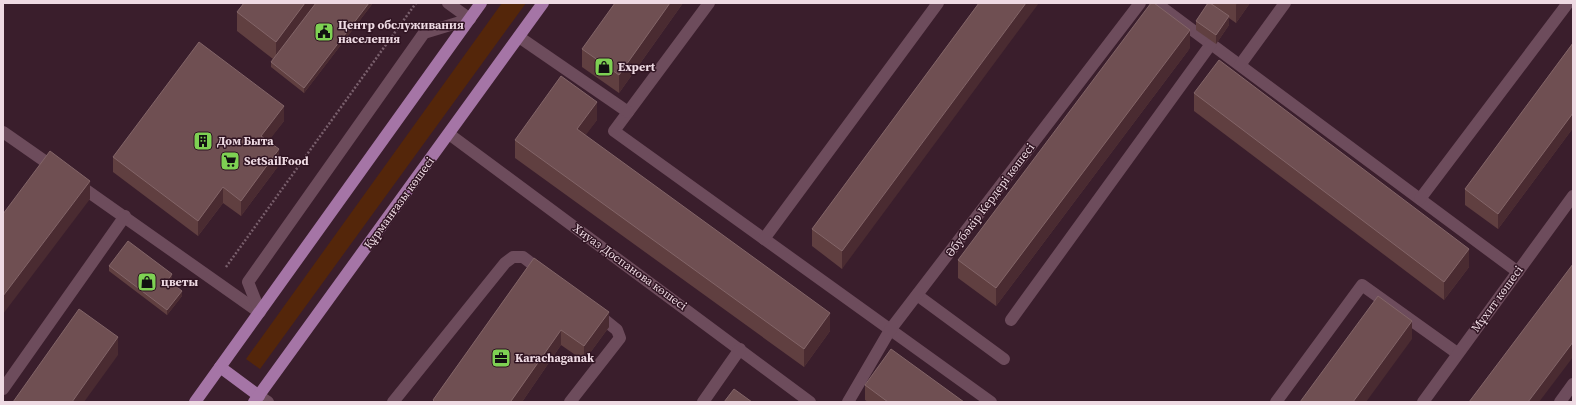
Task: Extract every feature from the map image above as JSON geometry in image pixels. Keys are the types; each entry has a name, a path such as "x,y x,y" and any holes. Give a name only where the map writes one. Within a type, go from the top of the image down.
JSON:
{"main road":[{"path":"195,402 482,3"},
{"name":"Құрманғазы көшесі","path":"260,400 543,3"},
{"path":"220,367 260,400"}],"street":[{"path":"448,3 470,19"},
{"path":"709,3 614,131 991,402"},
{"path":"764,239 938,3"},
{"name":"Әбубәкір Кердері көшесі","path":"848,402 890,330 1140,3"},
{"path":"1156,3 1518,272"},
{"path":"1240,65 1285,3"},
{"path":"1420,199 1568,3"},
{"path":"260,312 248,282 424,33 470,19"},
{"path":"519,37 628,112"},
{"path":"1012,320 1212,44"},
{"path":"3,132 260,312"},
{"name":"Хиуаз Доспанова көшесі","path":"449,134 810,402"},
{"name":"Мұхит көшесі","path":"1423,402 1573,196"},
{"path":"3,389 125,216"},
{"path":"394,402 505,263 513,257 523,257 555,281"},
{"path":"1276,402 1362,285 1457,354"},
{"path":"917,295 1004,359"},
{"path":"570,402 620,338 617,330 586,305"},
{"path":"703,402 740,349"},
{"path":"1560,402 1573,384"}],"path":[{"path":"216,281 416,3"}],"shaded area":[{"path":"502,3 526,3 260,369 246,359"}],"building":[{"path":"244,3 305,3 276,42 237,12"},
{"name":"Центр обслуживания наcеления","path":"316,3 369,3 304,88 271,62"},
{"path":"615,3 670,3 619,75 582,49"},
{"path":"979,3 1026,3 842,251 812,229"},
{"path":"1151,3 1154,3 1190,30 996,288 958,260"},
{"path":"1208,3 1229,16 1216,35 1196,21"},
{"name":"Дом Быта","path":"199,42 284,106 261,136 279,149 241,201 223,187 198,221 113,157"},
{"path":"1573,43 1573,113 1498,214 1465,189"},
{"path":"1219,60 1469,249 1444,282 1194,93"},
{"path":"561,76 597,102 577,129 830,313 804,349 515,140"},
{"path":"50,151 90,181 3,296 3,214"},
{"name":"цветы","path":"128,241 172,274 168,280 182,291 167,310 109,266"},
{"path":"534,258 609,312 584,346 561,330 511,401 512,402 435,402 433,400"},
{"path":"1573,264 1573,342 1528,402 1469,402"},
{"path":"1378,296 1412,321 1353,402 1300,402"},
{"path":"79,309 118,337 72,402 13,402"},
{"path":"891,349 964,402 888,402 865,385"},
{"path":"734,389 752,402 724,402"}],"place":[{"name":"Центр обслуживания наcеления","path":"324,32"},
{"name":"Expert","path":"604,67"},
{"name":"Дом Быта","path":"203,141"},
{"name":"SetSailFood","path":"230,161"},
{"name":"цветы","path":"147,282"},
{"name":"Karachaganak","path":"501,358"}]}
